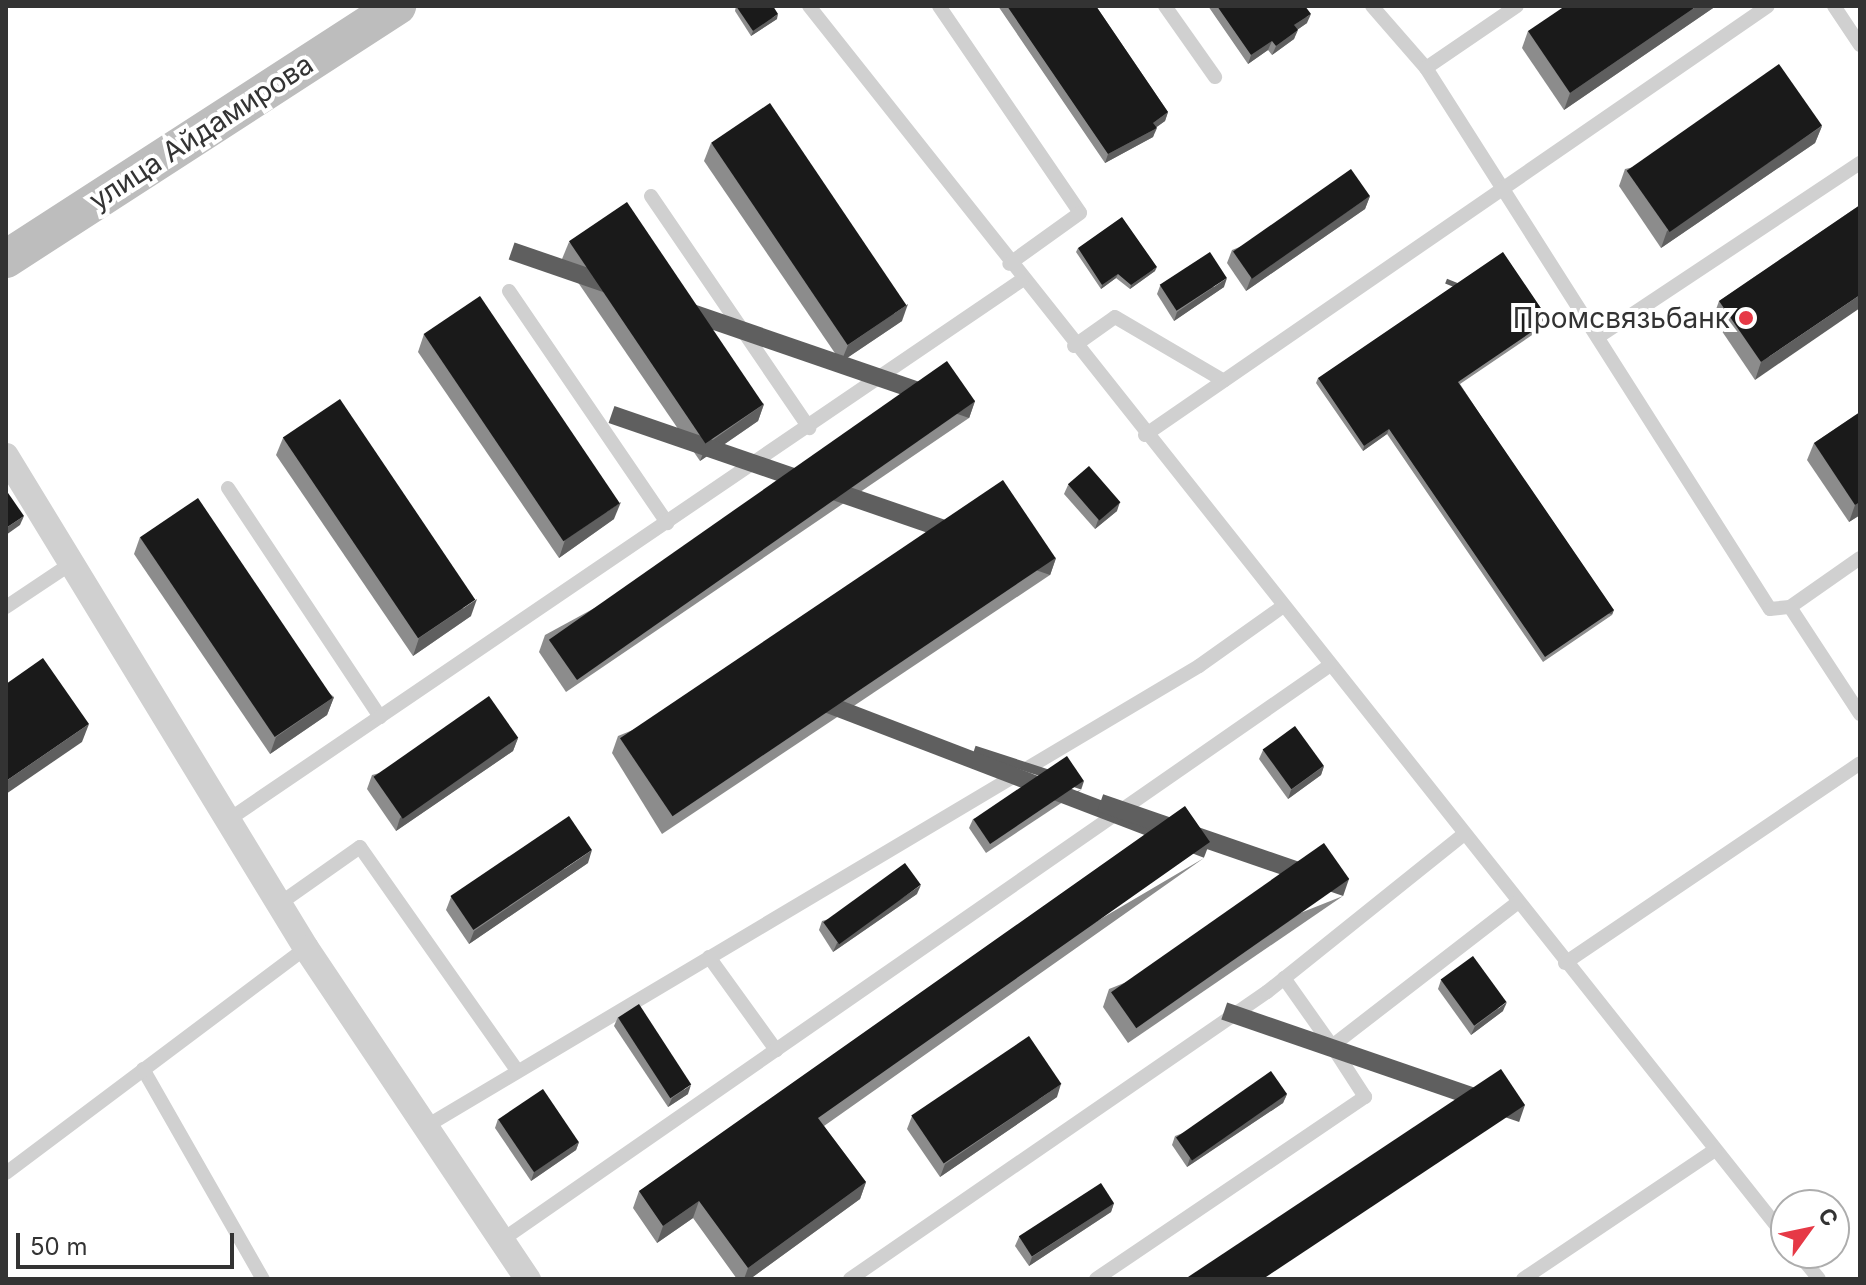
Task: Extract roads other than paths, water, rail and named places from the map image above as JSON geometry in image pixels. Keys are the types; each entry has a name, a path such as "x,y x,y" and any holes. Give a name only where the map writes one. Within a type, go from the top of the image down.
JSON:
{"main road":[{"name":"улица Айдамирова","path":"6,259 397,6"}],"street":[{"path":"6,456 306,948 528,1279"}],"lane":[{"path":"809,6 1074,346 1770,1218"},
{"path":"939,6 1080,213 1009,264"},
{"path":"1165,6 1215,77"},
{"path":"1372,6 1426,68 1504,186 1770,609 1790,607 1860,558"},
{"path":"1426,68 1517,6"},
{"path":"1145,435 1768,6"},
{"path":"1834,6 1860,45"},
{"path":"1598,337 1860,163"},
{"path":"651,196 809,428"},
{"path":"228,820 809,428 1022,280"},
{"path":"509,291 667,523"},
{"path":"1074,346 1115,317 1224,381"},
{"path":"228,488 380,717"},
{"path":"6,607 72,563"},
{"path":"425,1127 1199,666 1282,607"},
{"path":"1790,607 1860,714"},
{"path":"502,1240 1329,666"},
{"path":"1565,963 1860,763"},
{"path":"850,1279 1284,978 1463,835"},
{"path":"279,904 360,847 517,1070"},
{"path":"1332,1046 1517,903"},
{"path":"6,1173 306,948"},
{"path":"709,957 776,1050"},
{"path":"1096,1279 1365,1097 1284,978"},
{"path":"143,1069 263,1279"},
{"path":"1523,1279 1715,1150"}],"place":[{"name":"Промсвязьбанк","path":"1746,318"}]}
